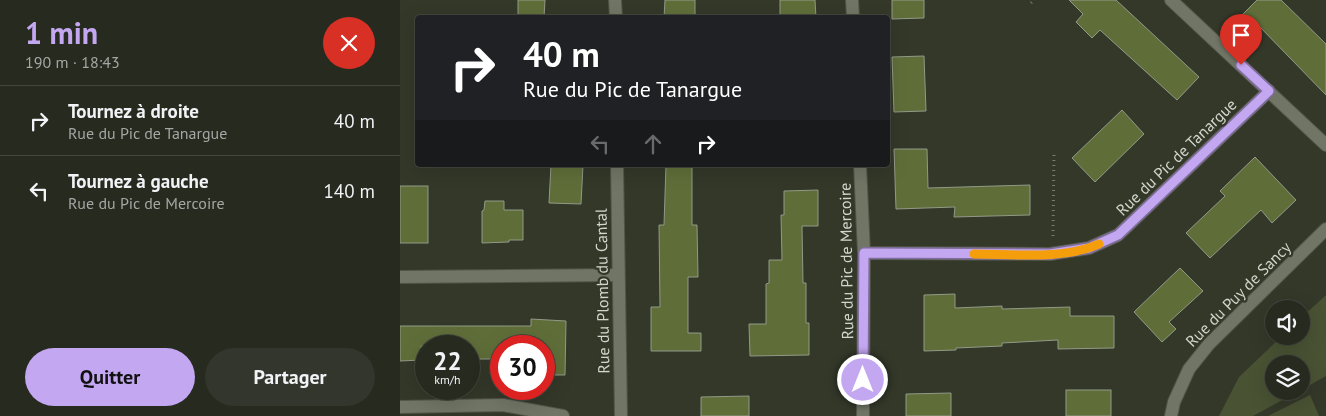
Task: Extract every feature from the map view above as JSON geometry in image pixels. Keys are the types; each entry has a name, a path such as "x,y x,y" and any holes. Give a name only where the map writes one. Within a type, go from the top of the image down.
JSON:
{"street":[{"path":"616,0 616,15"},
{"path":"852,0 853,15"},
{"path":"1171,0 1326,145"},
{"name":"Rue du Pic de Tanargue","path":"864,253 1050,254 1089,248 1118,235 1269,91"},
{"name":"Rue du Plomb du Cantal","path":"617,167 621,416"},
{"name":"Rue du Pic de Mercoire","path":"860,167 864,253 863,416"},
{"name":"Rue du Puy de Sancy","path":"1171,416 1174,402 1189,369 1208,344 1326,229"},
{"path":"400,277 618,275"},
{"path":"400,407 503,405 563,416"}],"path":[{"path":"1031,4 1034,0"},
{"path":"1050,254 1053,236 1054,152"}],"green space":[{"path":"1326,295 1326,376 1310,385 1310,355 1265,355 1265,400 1282,400 1253,416 1219,416 1239,377 1273,345 1310,345 1310,310"},
{"path":"1310,395 1319,416 1268,416 1300,400 1310,400"}],"building":[{"path":"518,0 545,0 544,15 518,15"},
{"path":"665,0 695,0 695,15 664,15"},
{"path":"780,0 815,0 816,15 780,15"},
{"path":"892,0 924,0 924,18 892,19"},
{"path":"1069,0 1116,0 1199,77 1177,100 1100,30 1092,38 1076,22 1083,14"},
{"path":"1257,0 1281,0 1326,44 1326,95 1257,24 1254,26 1242,15"},
{"path":"924,56 926,111 894,112 892,57"},
{"path":"1122,110 1144,134 1095,182 1072,158"},
{"path":"894,149 927,149 928,188 1030,185 1030,215 954,217 955,207 896,209"},
{"path":"1255,157 1296,200 1272,223 1261,210 1210,258 1186,233 1225,196 1220,191"},
{"path":"551,167 583,167 581,204 549,203"},
{"path":"666,167 692,167 692,225 697,225 698,277 688,277 688,333 701,333 701,351 651,351 651,307 660,307 659,225 664,225"},
{"path":"400,186 428,186 428,243 400,243"},
{"path":"818,190 818,226 802,226 803,283 806,283 806,323 809,323 809,355 750,356 749,324 766,324 766,284 769,283 769,260 782,260 781,215 784,215 784,191"},
{"path":"485,201 504,201 504,210 523,210 523,240 482,243 482,211 484,210"},
{"path":"1180,268 1203,291 1169,322 1176,329 1162,342 1134,312"},
{"path":"955,294 955,308 1002,306 1002,309 1070,307 1070,316 1114,316 1114,348 1058,349 1058,340 1002,343 1002,346 956,348 956,350 924,351 924,295"},
{"path":"531,319 566,321 565,375 555,375 555,335 490,335 490,359 480,359 480,335 415,335 415,360 400,361 400,326 531,326"},
{"path":"1066,390 1111,390 1111,416 1066,416"},
{"path":"951,393 951,416 906,416 906,394"},
{"path":"749,396 749,416 701,416 701,397"}],"slow traffic":[{"path":"974,254 1050,254 1089,248 1099,244"}],"route":[{"path":"863,380 864,253 1050,254 1089,248 1118,235 1269,91 1241,65"}]}
